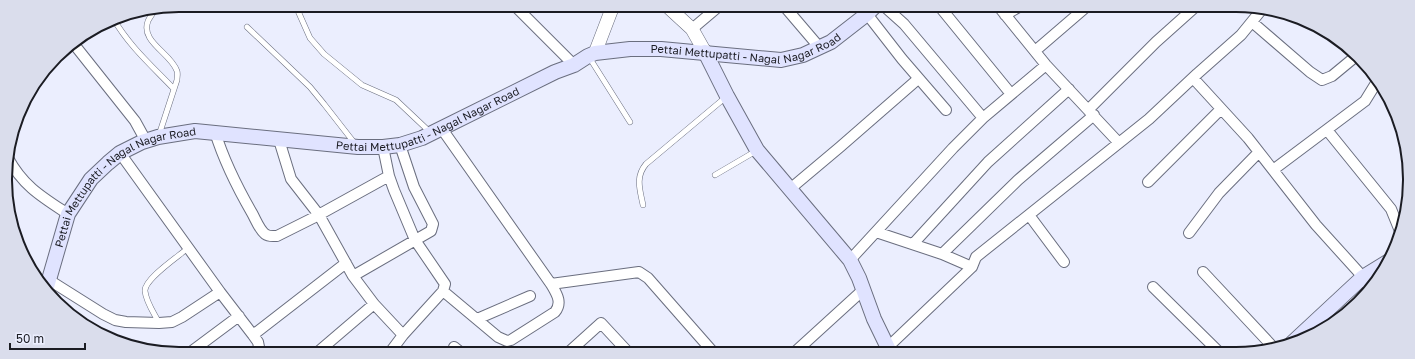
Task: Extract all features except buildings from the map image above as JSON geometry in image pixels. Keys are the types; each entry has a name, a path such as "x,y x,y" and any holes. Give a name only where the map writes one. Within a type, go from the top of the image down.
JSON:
{"main road":[{"name":"Pettai Mettupatti - Nagal Nagar Road","path":"49,283 68,214 92,179 120,153 152,139 195,131 358,147 400,145 437,132 555,72 574,65 592,54 630,49 661,49 781,60 803,55 831,42 867,12"},
{"path":"705,52 757,150 850,260 864,290 874,319 888,347"},
{"path":"1306,332 1366,282"}],"street":[{"path":"521,12 574,65"},
{"path":"592,54 610,12"},
{"path":"674,12 692,29 705,52"},
{"path":"692,29 712,12"},
{"path":"789,12 820,48"},
{"path":"870,12 918,79 946,110"},
{"path":"890,12 910,30 983,118"},
{"path":"944,12 1011,94"},
{"path":"1003,12 1046,65 1120,143"},
{"path":"1035,51 1080,12"},
{"path":"942,254 1018,180 1091,113 1156,42 1190,12"},
{"path":"892,347 972,267 976,257 1150,119 1241,35 1259,13"},
{"path":"1252,22 1310,72 1322,80 1332,76 1352,59"},
{"path":"77,48 135,121 152,139"},
{"path":"850,260 953,148 983,118 1046,65"},
{"path":"1193,78 1248,138 1316,225 1366,282"},
{"path":"790,189 918,79"},
{"path":"1273,170 1365,101 1375,86"},
{"path":"913,244 988,162 1069,89"},
{"path":"1148,182 1221,109"},
{"path":"1327,130 1391,209 1397,223"},
{"path":"215,132 226,164 238,190 266,235 272,237 277,236 319,215 389,176"},
{"path":"437,132 551,284 560,305 555,312 511,340 507,341 502,340 443,291"},
{"path":"279,140 291,179 319,215 353,276 374,304 402,335"},
{"path":"353,276 431,231 433,224 414,187 400,145"},
{"path":"383,147 389,176 415,240 445,284 443,291 402,335 394,347"},
{"path":"1189,233 1219,193 1259,152"},
{"path":"120,153 220,292 253,335 258,342 259,347"},
{"path":"12,165 21,178 35,192 68,214"},
{"path":"1029,215 1064,262"},
{"path":"876,232 942,254 972,267"},
{"path":"253,335 346,263"},
{"path":"551,284 639,272 648,278 709,347"},
{"path":"1203,272 1270,344"},
{"path":"52,287 115,320 126,322 172,322 220,292"},
{"path":"1153,287 1214,347"},
{"path":"801,347 864,290"},
{"path":"477,319 530,296"},
{"path":"324,347 374,304"},
{"path":"197,347 238,316"},
{"path":"574,347 601,323 623,347"}],"lane":[{"path":"298,12 310,38 324,54 362,85 396,100 437,132"},
{"path":"152,14 148,20 148,34 174,64 178,72 174,89 152,139"},
{"path":"117,24 130,44 174,89"},
{"path":"247,27 310,88 358,147"},
{"path":"592,54 630,122"},
{"path":"643,205 639,184 639,176 642,169 727,96"},
{"path":"716,175 757,150"},
{"path":"159,323 145,290 147,284 152,278 188,248"}]}
